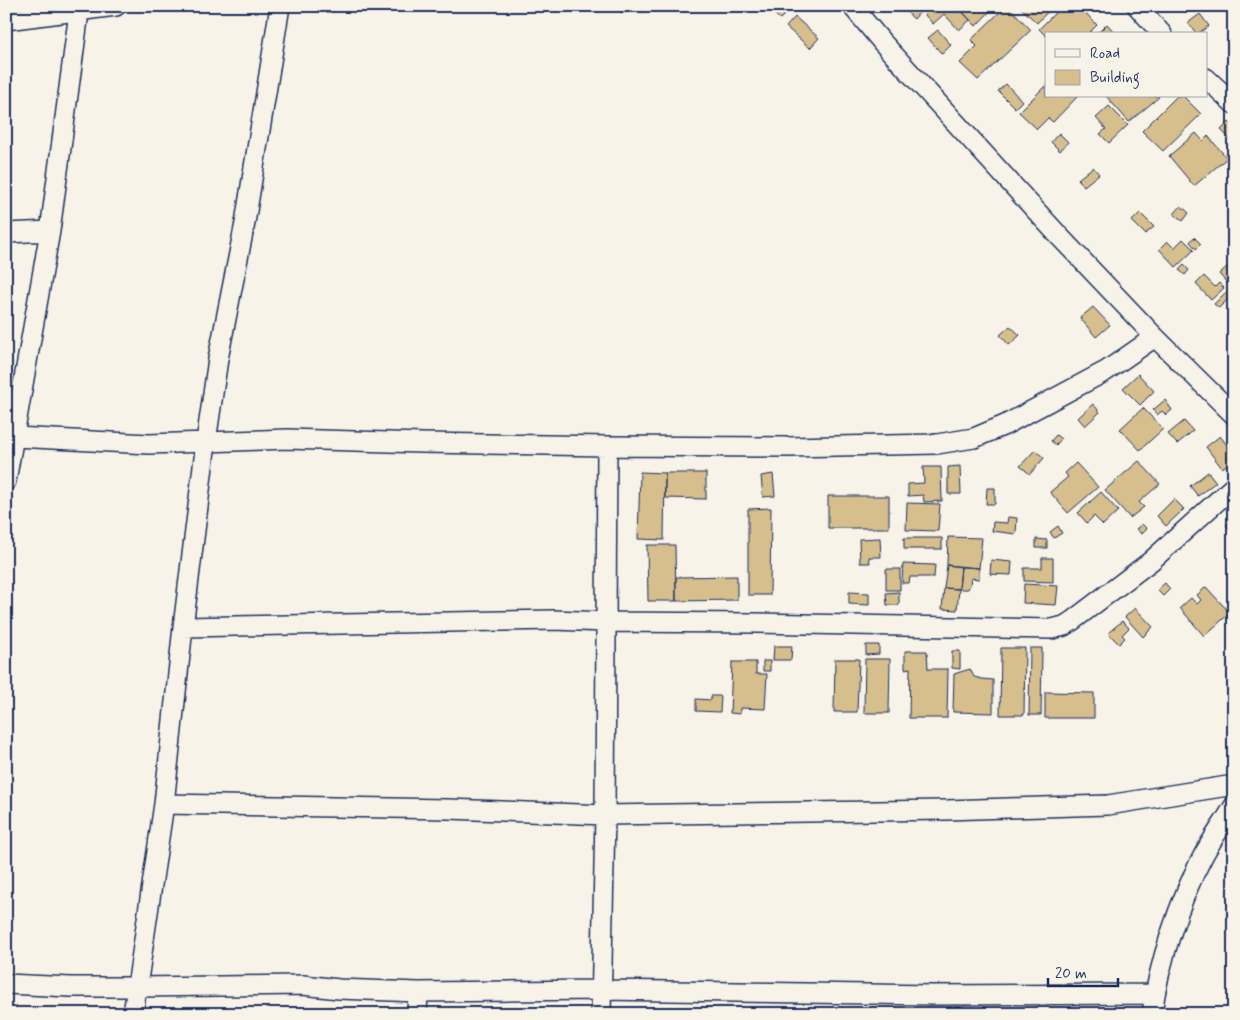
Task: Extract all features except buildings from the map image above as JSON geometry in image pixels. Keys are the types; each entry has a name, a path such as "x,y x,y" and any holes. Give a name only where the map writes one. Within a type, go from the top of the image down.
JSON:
{"street":[{"path":"6,20 116,6"},
{"path":"133,1014 164,804 183,627 218,359 245,223 280,6"},
{"path":"852,6 963,131 1155,337 1234,415"},
{"path":"1137,6 1160,32"},
{"path":"6,480 50,231 79,12"},
{"path":"1208,80 1234,104"},
{"path":"6,233 50,231"},
{"path":"15,437 149,444 288,439 430,444 607,446 787,447 949,443 974,438 1032,412 1106,371 1155,337"},
{"path":"602,1014 607,446"},
{"path":"183,627 553,620 1058,628 1072,621 1151,561 1234,486"},
{"path":"164,804 448,809 605,815 936,810 1108,805 1234,785"},
{"path":"1152,1014 1154,994 1184,897 1203,856 1234,806"},
{"path":"6,984 71,987 302,985 339,989 418,992 602,990 933,995 1154,994"},
{"path":"417,1014 418,992"}]}
